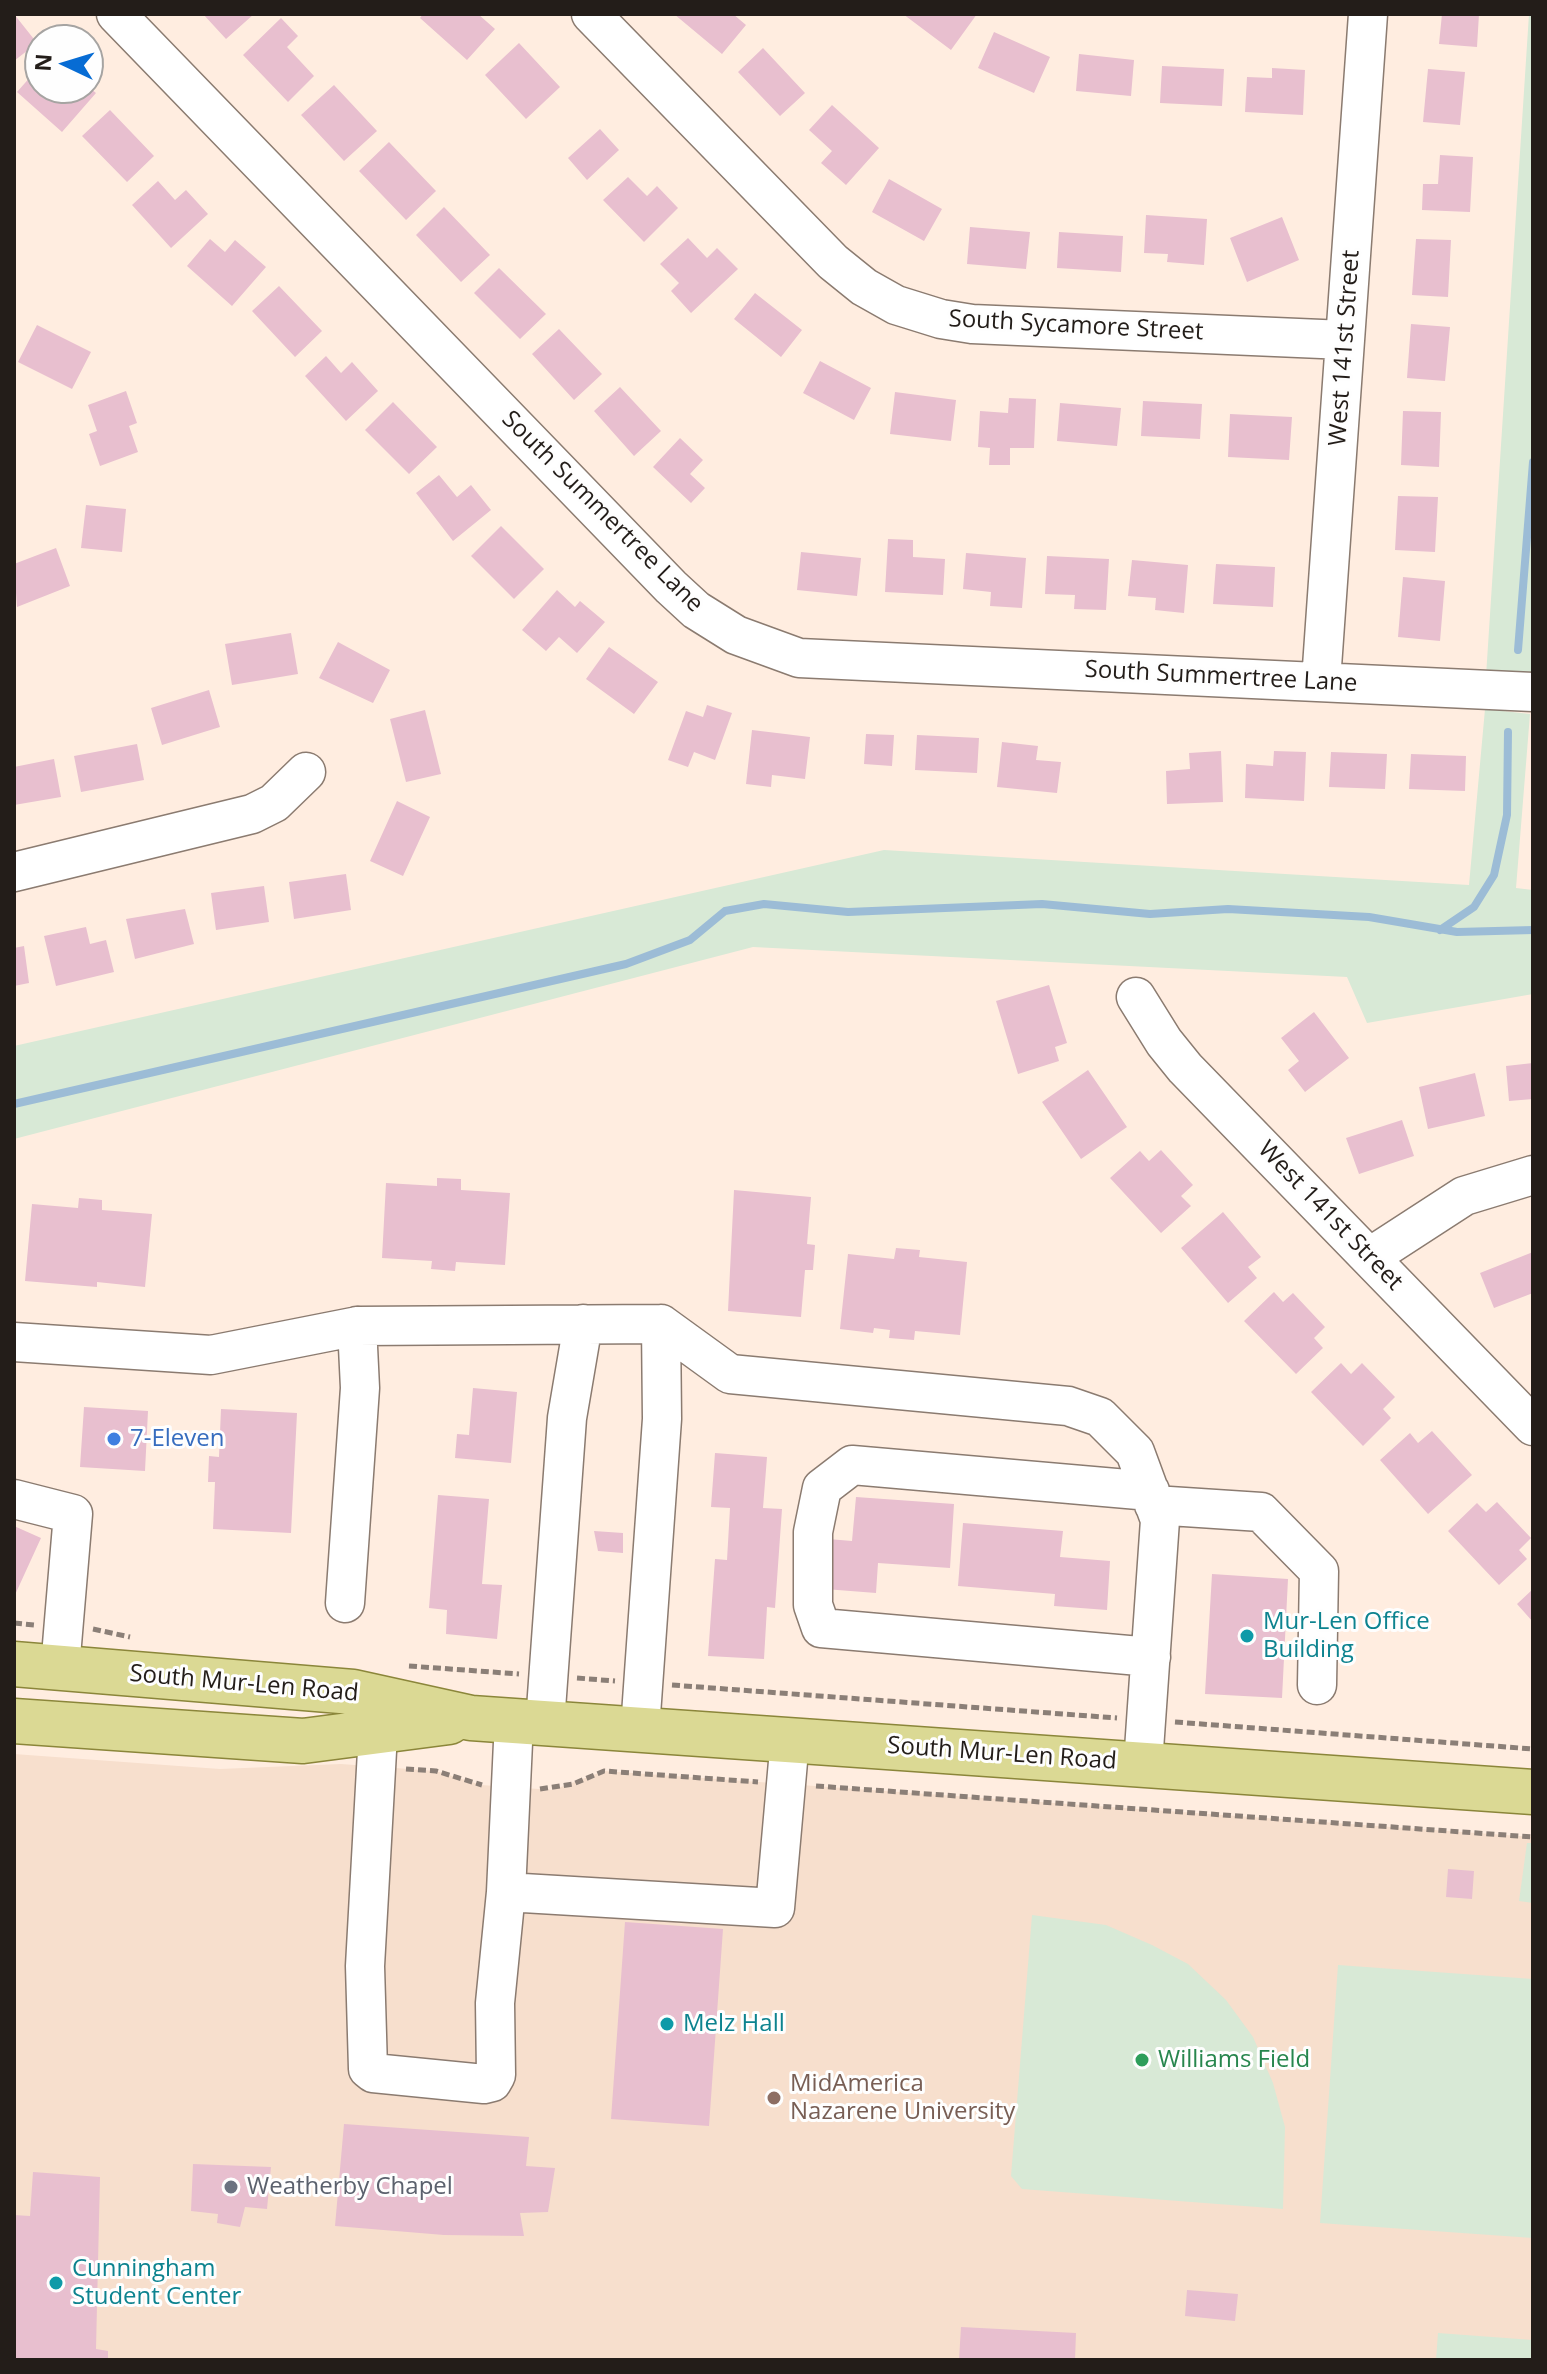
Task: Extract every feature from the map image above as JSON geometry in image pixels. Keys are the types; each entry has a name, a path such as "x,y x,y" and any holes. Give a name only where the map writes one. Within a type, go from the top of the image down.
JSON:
{"main road":[{"name":"South Mur-Len Road","path":"14,1664 62,1647 353,1692 471,1718 1533,1792"},
{"name":"South Mur-Len Road","path":"14,1721 303,1741 471,1718"}],"street":[{"name":"South Summertree Lane","path":"116,14 671,587 696,610 736,635 799,658 1533,692"},
{"name":"South Sycamore Street","path":"591,14 833,262 864,287 896,305 941,319 972,324 1345,340"},
{"name":"West 141st Street","path":"1321,681 1368,14"},
{"path":"14,872 252,814 274,803 306,772"},
{"name":"West 141st Street","path":"1136,997 1164,1042 1185,1068 1533,1426"},
{"path":"1370,1257 1464,1196 1533,1175"},
{"path":"378,1733 365,1966 368,2069 373,2073 492,2082 496,2075 495,2003 506,1892 529,1722 548,1676 567,1418 583,1324"},
{"path":"640,1729 662,1419 661,1324"},
{"path":"14,1342 211,1355 357,1326 661,1324 730,1374 1068,1406 1100,1417 1135,1452 1160,1520 1143,1764"},
{"path":"345,1603 360,1388 357,1326"},
{"path":"1151,1657 821,1628 813,1605 813,1532 822,1488 852,1465 1261,1512 1319,1571 1317,1685"},
{"path":"14,1499 73,1514 62,1647"},
{"path":"506,1892 775,1908 790,1739"}],"path":[{"path":"14,1623 62,1647 110,1630 136,1640"},
{"path":"394,1665 1533,1749"}],"shaded area":[{"name":"MidAmerica Nazarene University","path":"14,1754 220,1769 341,1764 436,1771 481,1785 553,1790 604,1771 1533,1837 1533,2360 14,2360"}],"green space":[{"path":"1529,14 1533,14 1533,679 1486,676"},
{"path":"1485,709 1530,714 1516,888 1533,890 1533,994 1367,1023 1347,977 753,947 14,1139 14,1046 884,850 1469,885"},
{"path":"1527,1843 1533,1843 1533,1903 1519,1901"},
{"name":"Williams Field","path":"1032,1915 1106,1925 1152,1945 1188,1964 1226,2000 1253,2037 1273,2083 1285,2127 1283,2209 1022,2189 1011,2176"},
{"path":"1338,1965 1533,1979 1533,2238 1320,2223"},
{"path":"1438,2333 1533,2340 1533,2360 1436,2360"}],"building":[{"path":"14,14 24,27 24,53 14,61"},
{"path":"203,14 254,14 226,39"},
{"path":"423,14 478,14 495,29 467,60 420,18"},
{"path":"674,14 733,14 746,25 722,54"},
{"path":"903,14 977,14 951,50"},
{"path":"1442,14 1479,14 1477,47 1439,44"},
{"path":"281,18 298,36 287,47 314,76 288,102 243,55"},
{"path":"994,32 1050,57 1034,93 978,68"},
{"path":"519,43 560,87 526,119 485,75"},
{"path":"763,48 805,93 780,116 738,72"},
{"path":"1079,54 1134,60 1131,96 1076,91"},
{"path":"1162,66 1224,69 1222,106 1160,103"},
{"path":"1272,68 1305,70 1303,115 1245,112 1247,77 1272,78"},
{"path":"1428,69 1465,72 1460,125 1423,122"},
{"path":"24,84 24,98 17,92"},
{"path":"334,85 377,131 344,161 301,115"},
{"path":"30,104 86,104 62,132"},
{"path":"832,105 879,148 846,185 821,163 832,151 809,130"},
{"path":"110,110 154,156 127,182 82,136"},
{"path":"600,129 619,150 587,180 568,158"},
{"path":"389,142 436,191 406,220 359,171"},
{"path":"1440,155 1473,157 1470,212 1422,210 1423,184 1438,184"},
{"path":"628,177 647,196 657,186 678,208 644,242 603,200"},
{"path":"889,179 942,209 924,241 872,212"},
{"path":"158,181 175,200 186,190 208,214 171,248 132,205"},
{"path":"444,207 490,255 461,282 416,235"},
{"path":"1146,215 1207,219 1204,265 1167,262 1168,254 1144,253"},
{"path":"1282,217 1299,260 1247,282 1230,238"},
{"path":"970,227 1030,232 1026,269 967,264"},
{"path":"1059,232 1123,236 1121,272 1057,268"},
{"path":"688,238 707,258 717,248 738,269 691,313 671,291 679,283 660,264"},
{"path":"210,239 225,252 235,240 266,267 232,306 187,266"},
{"path":"1416,239 1451,240 1448,297 1412,295"},
{"path":"499,268 546,314 520,339 474,293"},
{"path":"279,286 322,331 295,357 252,311"},
{"path":"755,293 802,330 781,357 734,319"},
{"path":"1411,324 1450,327 1445,381 1407,378"},
{"path":"37,325 91,352 72,389 18,362"},
{"path":"559,329 602,374 574,400 532,354"},
{"path":"326,356 341,373 352,362 378,391 346,421 305,376"},
{"path":"820,361 871,388 854,420 803,393"},
{"path":"620,387 661,431 634,456 594,411"},
{"path":"126,391 137,423 129,426 138,452 100,466 89,434 97,431 88,405"},
{"path":"895,392 956,400 951,441 890,434"},
{"path":"1009,398 1036,399 1034,448 1010,448 1010,465 989,465 990,448 978,447 980,411 1008,413"},
{"path":"1143,401 1202,404 1200,439 1141,436"},
{"path":"393,402 437,447 409,474 365,430"},
{"path":"1060,403 1121,408 1117,446 1057,441"},
{"path":"1403,411 1441,412 1439,467 1401,465"},
{"path":"1230,414 1292,417 1289,460 1228,457"},
{"path":"680,438 703,460 690,474 705,488 691,503 653,467"},
{"path":"439,475 457,497 471,485 491,510 453,541 416,493"},
{"path":"1398,496 1438,497 1435,552 1395,550"},
{"path":"86,505 126,509 122,552 81,548"},
{"path":"501,526 544,569 514,599 471,556"},
{"path":"888,539 913,540 913,557 945,559 943,595 885,592"},
{"path":"56,548 70,586 17,607 14,564"},
{"path":"801,552 861,558 857,596 797,590"},
{"path":"966,553 1026,558 1022,608 990,606 991,592 963,589"},
{"path":"1047,556 1109,559 1106,610 1074,609 1075,595 1045,594"},
{"path":"1132,560 1188,565 1184,613 1155,610 1156,598 1128,596"},
{"path":"1216,564 1275,567 1273,607 1213,604"},
{"path":"1403,577 1445,581 1440,641 1398,637"},
{"path":"557,590 575,607 580,601 605,622 577,653 559,637 546,651 522,630"},
{"path":"291,633 298,674 232,685 225,644"},
{"path":"338,642 390,670 373,703 319,678"},
{"path":"609,647 658,682 634,714 586,679"},
{"path":"209,690 220,727 162,745 151,708"},
{"path":"707,705 732,713 715,760 694,752 688,767 668,760 686,711 703,717"},
{"path":"425,710 441,774 406,782 390,719"},
{"path":"752,730 810,737 805,779 772,775 771,787 746,784"},
{"path":"866,734 894,735 892,766 864,764"},
{"path":"917,735 979,738 977,773 915,770"},
{"path":"1002,742 1038,746 1036,760 1061,762 1057,793 997,787"},
{"path":"137,744 144,780 81,792 74,756"},
{"path":"1221,751 1223,802 1167,804 1166,771 1190,769 1189,753"},
{"path":"1274,751 1306,752 1304,801 1245,798 1246,764 1273,766"},
{"path":"1331,752 1387,754 1385,789 1329,787"},
{"path":"1411,754 1466,756 1465,791 1409,789"},
{"path":"54,759 61,797 14,805 14,767"},
{"path":"397,801 430,817 403,876 370,861"},
{"path":"346,874 351,910 294,919 289,882"},
{"path":"264,886 269,922 216,930 211,893"},
{"path":"185,909 194,944 135,959 126,919"},
{"path":"86,927 90,944 106,940 114,972 56,986 44,936"},
{"path":"24,946 29,983 14,986 14,948"},
{"path":"1049,985 1067,1043 1055,1047 1059,1061 1018,1074 996,1001"},
{"path":"1314,1012 1349,1058 1305,1092 1288,1070 1299,1061 1281,1038"},
{"path":"1533,1063 1533,1099 1509,1101 1506,1066"},
{"path":"1088,1070 1127,1127 1081,1159 1042,1102"},
{"path":"1475,1073 1485,1116 1428,1129 1419,1087"},
{"path":"1402,1120 1414,1156 1359,1174 1346,1138"},
{"path":"1161,1150 1193,1185 1181,1196 1191,1206 1161,1233 1110,1178 1140,1151 1149,1161"},
{"path":"437,1178 461,1179 461,1190 510,1193 505,1265 456,1262 455,1271 431,1269 432,1261 382,1258 386,1183 437,1186"},
{"path":"734,1190 811,1197 807,1244 815,1245 813,1270 805,1270 801,1317 728,1311"},
{"path":"79,1198 102,1200 102,1210 152,1214 145,1287 97,1282 97,1287 25,1281 32,1204 78,1208"},
{"path":"1223,1212 1261,1257 1248,1267 1257,1278 1228,1303 1181,1248"},
{"path":"896,1248 920,1250 919,1257 967,1262 960,1335 915,1331 914,1340 889,1338 890,1330 874,1328 873,1333 840,1329 848,1254 894,1259"},
{"path":"1533,1252 1533,1293 1494,1308 1480,1273"},
{"path":"1274,1292 1283,1302 1293,1293 1325,1327 1314,1338 1323,1348 1296,1374 1244,1321"},
{"path":"1341,1363 1351,1374 1362,1363 1395,1397 1383,1409 1391,1418 1363,1446 1311,1392"},
{"path":"473,1388 517,1392 511,1463 455,1458 457,1434 469,1435"},
{"name":"7-Eleven","path":"84,1407 148,1411 145,1471 80,1467"},
{"path":"221,1409 297,1413 291,1533 213,1529 215,1482 208,1482 209,1456 219,1457"},
{"path":"1432,1431 1472,1475 1428,1514 1380,1460 1410,1433 1418,1443"},
{"path":"715,1453 767,1457 763,1508 782,1509 775,1608 767,1607 764,1659 708,1656 715,1559 727,1560 730,1508 711,1507"},
{"path":"438,1495 489,1499 482,1584 502,1585 497,1639 446,1634 447,1610 429,1608"},
{"path":"856,1497 954,1504 950,1568 878,1563 876,1593 825,1589 828,1539 852,1541"},
{"path":"1497,1502 1531,1538 1519,1550 1527,1559 1499,1585 1448,1531 1477,1503 1486,1512"},
{"path":"963,1523 1063,1531 1060,1557 1110,1561 1107,1610 1054,1606 1055,1594 958,1586"},
{"path":"14,1526 41,1538 14,1597"},
{"path":"594,1531 623,1533 623,1553 598,1551"},
{"name":"Mur-Len Office Building","path":"1212,1574 1288,1579 1282,1698 1205,1694"},
{"path":"1533,1589 1533,1622 1517,1604"},
{"path":"1448,1869 1474,1871 1472,1899 1446,1897"},
{"name":"Melz Hall","path":"625,1922 723,1929 709,2126 611,2119"},
{"path":"344,2124 529,2137 526,2166 555,2168 548,2212 520,2213 524,2236 444,2235 335,2226"},
{"name":"Weatherby Chapel","path":"193,2164 271,2167 267,2209 245,2207 240,2227 217,2223 218,2214 191,2211"},
{"name":"Cunningham Student Center","path":"33,2172 100,2177 96,2349 108,2351 108,2360 14,2360 14,2215 30,2216"},
{"path":"1187,2290 1238,2294 1235,2321 1185,2316"},
{"path":"961,2327 1076,2333 1075,2360 959,2360"}],"waterway":[{"path":"1518,650 1533,462"},
{"path":"1440,930 1474,907 1494,875 1507,815 1508,732"},
{"path":"14,1104 626,964 690,940 725,911 764,904 848,912 1042,904 1150,914 1228,909 1369,917 1457,932 1533,930"}],"place":[{"name":"7-Eleven","path":"114,1439"},
{"name":"Mur-Len Office Building","path":"1247,1636"},
{"name":"Melz Hall","path":"667,2024"},
{"name":"Williams Field","path":"1142,2060"},
{"name":"MidAmerica Nazarene University","path":"774,2098"},
{"name":"Weatherby Chapel","path":"231,2187"},
{"name":"Cunningham Student Center","path":"56,2283"}]}
